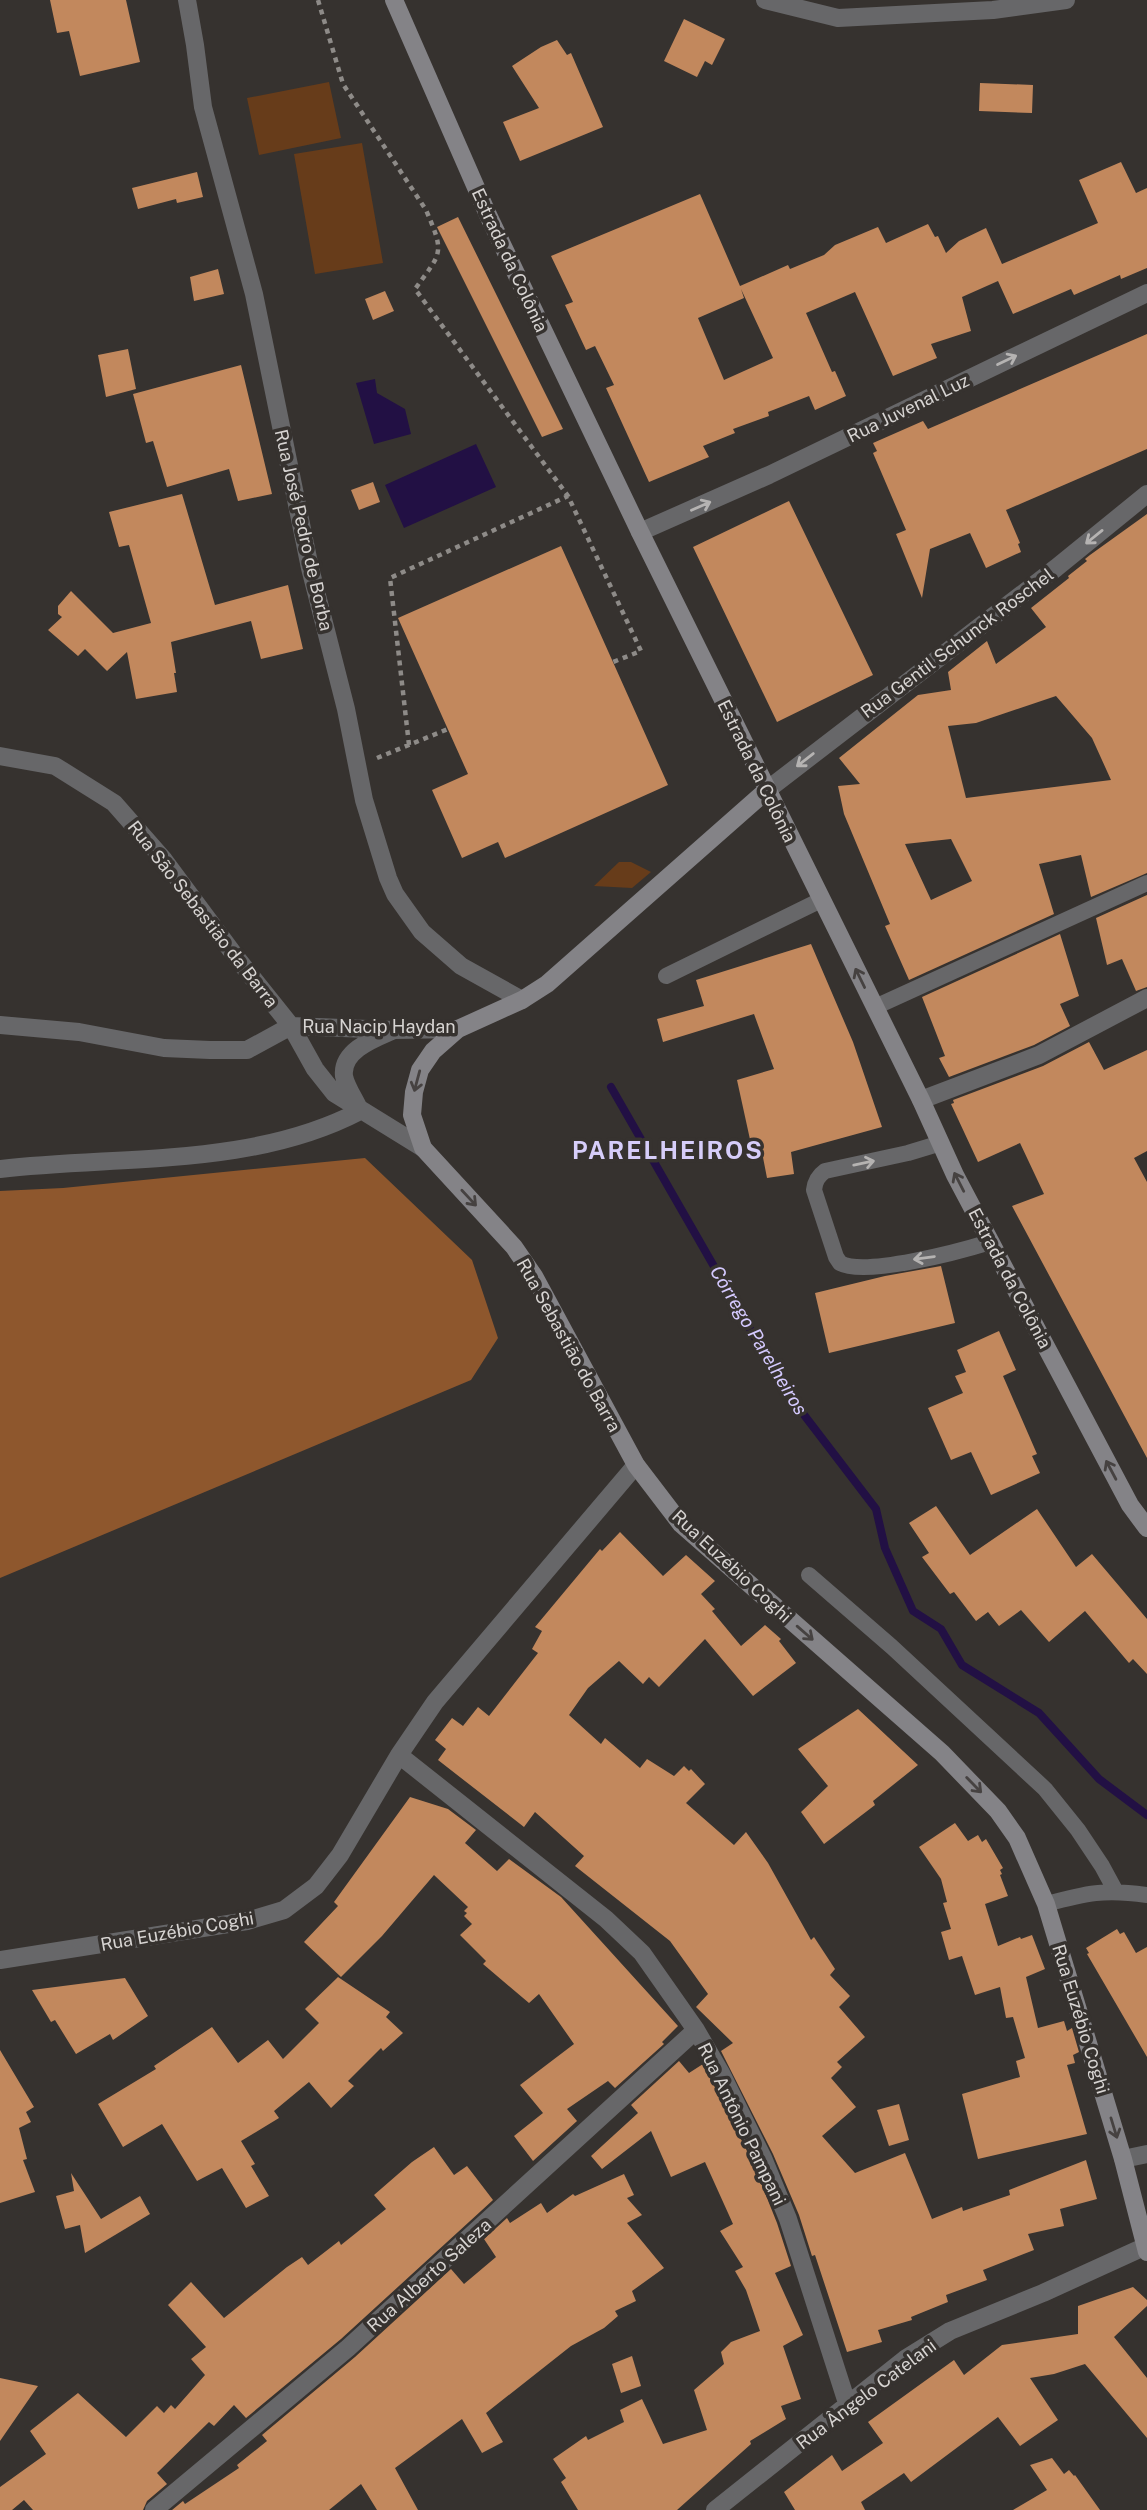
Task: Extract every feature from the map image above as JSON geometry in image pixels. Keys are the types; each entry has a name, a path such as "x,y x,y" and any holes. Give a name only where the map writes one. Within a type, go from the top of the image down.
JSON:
{"main road":[{"name":"Estrada da Colônia","path":"394,0 488,215 766,790 990,1242 1130,1505 1147,1528"},
{"name":"Rua Nacip Haydan","path":"458,1029 522,1000 547,984 766,790"},
{"path":"423,1148 412,1115 420,1070 433,1051 458,1029"},
{"name":"Rua Sebastião do Barra","path":"423,1148 514,1247 534,1276 636,1465"},
{"name":"Rua Euzébio Coghi","path":"636,1465 681,1524 942,1753 977,1787 1017,1838 1046,1904 1123,2159 1146,2250"}],"street":[{"name":"Rua José Pedro de Borba","path":"187,0 203,107 254,294 310,568 346,709 364,800 395,894 422,932 461,967 522,1000"},
{"path":"765,0 838,18 993,10 1066,0"},
{"name":"Rua Juvenal Luz","path":"640,532 769,475 1147,293"},
{"name":"Rua Gentil Schunck Roschel","path":"766,790 1056,568 1147,494"},
{"name":"Rua São Sebastião da Barra","path":"0,756 55,766 114,803 164,860 291,1026"},
{"path":"921,1100 1039,1055 1147,998"},
{"name":"Rua Nacip Haydan","path":"0,1025 79,1032 164,1048 210,1050 247,1050 291,1026 394,1030 458,1029"},
{"name":"Rua Sebastião do Barra","path":"291,1026 315,1069 334,1093 423,1148"},
{"path":"0,1168 230,1150 305,1136 360,1111 344,1076 348,1059 364,1044 394,1030"},
{"name":"Rua Euzébio Coghi","path":"0,1960 247,1921 284,1910 316,1886 340,1855 398,1755 435,1702 636,1465"},
{"name":"Rua Antônio Pampani","path":"398,1755 606,1919 642,1953 696,2030 721,2073 763,2158 788,2218 848,2406"},
{"name":"Rua Alberto Saleza","path":"154,2510 348,2348 696,2030"},
{"path":"1123,2159 1147,2154"},
{"name":"Rua Ângelo Catelani","path":"715,2510 905,2359 950,2331 1146,2250"}],"lane":[{"path":"875,1007 1147,883"},
{"path":"666,976 821,900"},
{"path":"941,1143 820,1174 814,1190 836,1257 839,1263 857,1269 949,1255 990,1242"},
{"path":"809,1575 892,1647 1045,1789 1078,1830 1115,1890"},
{"path":"1046,1904 1087,1893 1115,1890 1147,1895"}],"path":[{"path":"318,0 342,84 426,210 436,233 440,249 437,259 415,289 568,496 641,651 613,662"},
{"path":"409,745 390,578 568,496"},
{"path":"357,766 448,729"}],"shaded area":[{"path":"329,82 341,138 259,155 247,98"},
{"path":"362,143 383,263 315,274 294,154"},
{"path":"375,379 377,393 405,409 411,434 374,444 356,383"},
{"path":"476,444 496,487 404,528 385,485"},
{"path":"619,862 631,862 651,872 632,888 594,886"},
{"path":"365,1158 472,1260 498,1338 471,1380 0,1578 0,1191 63,1188"}],"building":[{"path":"50,0 126,0 140,62 80,76 69,31 57,33"},
{"path":"684,19 725,39 712,65 705,61 697,77 664,61"},
{"path":"557,40 567,55 571,53 603,127 520,161 503,122 539,108 512,66"},
{"path":"980,83 1033,85 1032,113 979,111"},
{"path":"1121,162 1136,193 1147,188 1147,268 1121,279 1120,275 1074,295 1071,289 1013,314 998,281 962,297 971,331 931,344 937,358 893,376 855,292 806,313 832,372 835,371 846,396 815,410 809,396 768,412 769,416 733,429 735,433 703,446 709,457 649,482 606,388 614,385 595,346 586,350 565,305 573,302 551,256 700,194 740,286 788,265 790,269 824,255 835,245 878,227 886,243 928,224 935,237 938,236 946,253 959,241 986,228 1002,264 1098,223 1079,180","holes":["741,289 773,358 724,380 698,318 744,298"]},
{"path":"197,172 203,197 177,203 176,199 138,209 132,188"},
{"path":"458,217 563,429 542,437 437,227"},
{"path":"218,269 224,294 194,301 190,277"},
{"path":"385,291 394,311 373,320 365,299"},
{"path":"1147,334 1147,449 1006,510 1021,552 986,568 970,533 930,549 922,598 896,534 906,530 873,453 877,451 873,443 923,421 928,429"},
{"path":"128,349 136,389 106,397 98,355"},
{"path":"241,365 272,494 238,501 229,469 167,487 153,441 146,443 133,394"},
{"path":"373,482 380,502 359,510 351,490"},
{"path":"182,494 215,605 288,585 303,649 261,659 251,621 171,642 177,692 136,699 127,652 107,671 85,649 78,656 48,630 62,617 58,614 58,606 71,591 113,633 151,623 129,545 119,547 109,512"},
{"path":"789,501 873,675 777,722 693,547"},
{"path":"1147,514 1147,873 1091,897 1081,855 1039,864 1054,914 909,980 885,926 890,924 844,814 838,786 860,784 839,758 918,695 951,690 948,672 987,641 996,664 1046,627 1031,608 1069,578 1068,576 1087,561 1085,559","holes":["1056,696 1092,738 1111,780 966,798 948,726 976,723","951,839 972,881 931,900 905,844"]},
{"path":"561,546 668,785 505,858 498,842 462,858 432,790 468,774 398,618"},
{"path":"1147,895 1147,987 1136,991 1122,959 1107,965 1096,918"},
{"path":"1060,934 1079,996 1060,1004 1070,1026 1034,1045 949,1077 939,1058 945,1056 922,997"},
{"path":"811,944 853,1042 882,1127 791,1152 794,1174 767,1178 760,1142 751,1144 737,1080 774,1069 754,1014 663,1042 657,1019 704,1006 696,980"},
{"path":"1089,1042 1104,1070 1147,1050 1147,1151 1134,1158 1147,1182 1147,1458 1012,1206 1044,1194 1020,1143 978,1162 951,1104 954,1103 953,1100 1043,1066"},
{"path":"941,1266 955,1323 829,1353 815,1293"},
{"path":"999,1331 1016,1370 1003,1376 1037,1454 1032,1456 1040,1473 991,1495 971,1452 951,1460 928,1408 963,1393 955,1376 966,1372 957,1350"},
{"path":"936,1506 970,1555 1037,1509 1076,1567 1092,1554 1147,1619 1147,1674 1133,1659 1129,1663 1085,1611 1049,1642 1021,1610 999,1626 988,1612 976,1621 954,1592 950,1594 922,1557 929,1553 909,1523"},
{"path":"620,1532 663,1576 686,1555 715,1581 701,1594 741,1646 765,1625 781,1639 779,1641 796,1663 753,1696 705,1639 659,1687 649,1677 643,1684 619,1661 588,1688 569,1715 601,1744 605,1738 640,1768 647,1759 674,1776 684,1766 689,1771 691,1769 705,1784 686,1803 734,1845 746,1832 768,1863 811,1940 814,1937 835,1969 830,1975 850,1996 839,2007 865,2037 837,2062 842,2067 831,2078 856,2107 822,2136 855,2173 905,2153 932,2219 962,2207 963,2211 1010,2195 1009,2190 1086,2160 1097,2199 1060,2209 1064,2226 1028,2234 1034,2250 983,2270 987,2280 946,2295 948,2302 911,2317 912,2320 878,2330 882,2342 847,2352 799,2215 773,2154 721,2051 733,2043 696,2007 708,1994 670,1941 575,1866 584,1856 535,1812 524,1827 438,1760 446,1749 435,1740 452,1718 463,1726 478,1707 489,1716 538,1653 532,1649 542,1631 535,1627 600,1549 602,1551"},
{"path":"858,1709 918,1765 873,1801 875,1805 824,1844 801,1812 828,1786 798,1749"},
{"path":"410,1797 448,1809 476,1830 465,1843 497,1871 509,1859 561,1897 678,2026 662,2042 664,2044 615,2088 608,2081 567,2109 577,2121 533,2161 514,2136 543,2113 520,2085 574,2044 539,1994 529,2003 483,1964 486,1961 460,1935 472,1924 464,1916 468,1907 434,1875 382,1936 341,1977 304,1942 338,1906 334,1902"},
{"path":"955,1823 968,1841 978,1835 982,1842 986,1839 1003,1868 1000,1875 1008,1896 985,1904 998,1946 1032,1935 1045,1969 1026,1977 1038,2028 1064,2021 1067,2031 1072,2028 1079,2052 1073,2055 1075,2063 1067,2065 1087,2134 978,2159 962,2094 1020,2077 1016,2061 1025,2058 1013,2017 1006,2018 1000,1987 975,1995 962,1956 949,1960 941,1932 951,1929 943,1903 947,1902 941,1879 919,1847"},
{"path":"1117,1929 1120,1934 1124,1932 1136,1953 1147,1947 1147,2057 1087,1954 1089,1953 1086,1948"},
{"path":"338,1977 390,2012 386,2017 403,2033 383,2051 381,2048 348,2081 354,2086 331,2108 309,2082 274,2111 279,2118 241,2141 255,2164 251,2166 269,2196 246,2208 222,2168 197,2181 162,2124 123,2147 98,2104 156,2069 154,2066 212,2027 238,2063 268,2040 283,2059 319,2023 305,2009"},
{"path":"125,1978 148,2016 113,2040 110,2034 76,2054 55,2020 51,2022 32,1990"},
{"path":"0,2050 34,2107 26,2112 31,2122 19,2128 27,2159 23,2160 35,2192 0,2203"},
{"path":"679,2061 689,2073 703,2064 753,2163 777,2223 791,2266 775,2273 803,2335 783,2346 801,2399 781,2406 786,2419 750,2441 751,2444 677,2510 578,2510 561,2482 566,2478 553,2459 586,2436 588,2440 624,2422 620,2410 642,2399 663,2444 707,2430 694,2390 724,2364 721,2352 731,2342 760,2331 746,2290 735,2271 743,2267 720,2231 733,2224 705,2162 671,2177 651,2131 602,2169 591,2156 638,2113 631,2105"},
{"path":"899,2104 909,2140 889,2146 877,2110"},
{"path":"434,2147 454,2175 467,2166 493,2200 341,2339 246,2418 234,2405 214,2426 209,2422 157,2473 167,2484 147,2501 143,2510 33,2510 24,2500 12,2510 0,2510 0,2487 46,2454 30,2431 78,2393 126,2437 157,2406 164,2413 171,2405 175,2409 205,2375 191,2359 206,2347 168,2305 191,2282 224,2318 287,2267 302,2257 308,2265 339,2241 341,2245 386,2209 374,2195"},
{"path":"71,2173 101,2219 140,2196 150,2214 85,2253 80,2225 65,2229 56,2196 74,2191"},
{"path":"624,2174 634,2195 627,2198 642,2215 627,2223 664,2268 632,2291 636,2301 615,2311 618,2316 604,2328 571,2346 486,2413 503,2442 482,2453 462,2419 395,2468 418,2510 377,2510 361,2484 329,2510 172,2510 239,2468 237,2465 267,2441 262,2435 355,2357 451,2269 464,2284 496,2257 484,2239 507,2218 510,2223 541,2203 547,2213 573,2194 575,2196"},
{"path":"1133,2287 1147,2300 1147,2306 1114,2337 1147,2378 1147,2438 1085,2364 1030,2378 1058,2420 1020,2446 998,2417 911,2482 904,2473 861,2502 865,2510 795,2510 784,2492 832,2455 842,2471 883,2443 868,2422 954,2360 964,2375 1002,2345 1078,2334 1078,2306"},
{"path":"632,2356 641,2386 621,2393 612,2364"},
{"path":"0,2378 38,2386 0,2441"},
{"path":"1052,2458 1064,2474 1069,2470 1075,2475 1100,2510 1013,2510 1047,2490 1030,2465"}],"waterway":[{"name":"Córrego Parelheiros","path":"611,1087 785,1390 876,1509 885,1548 913,1611 941,1629 962,1665 1039,1713 1099,1779 1147,1815"}],"district":[{"name":"PARELHEIROS","path":"668,1150"}]}
